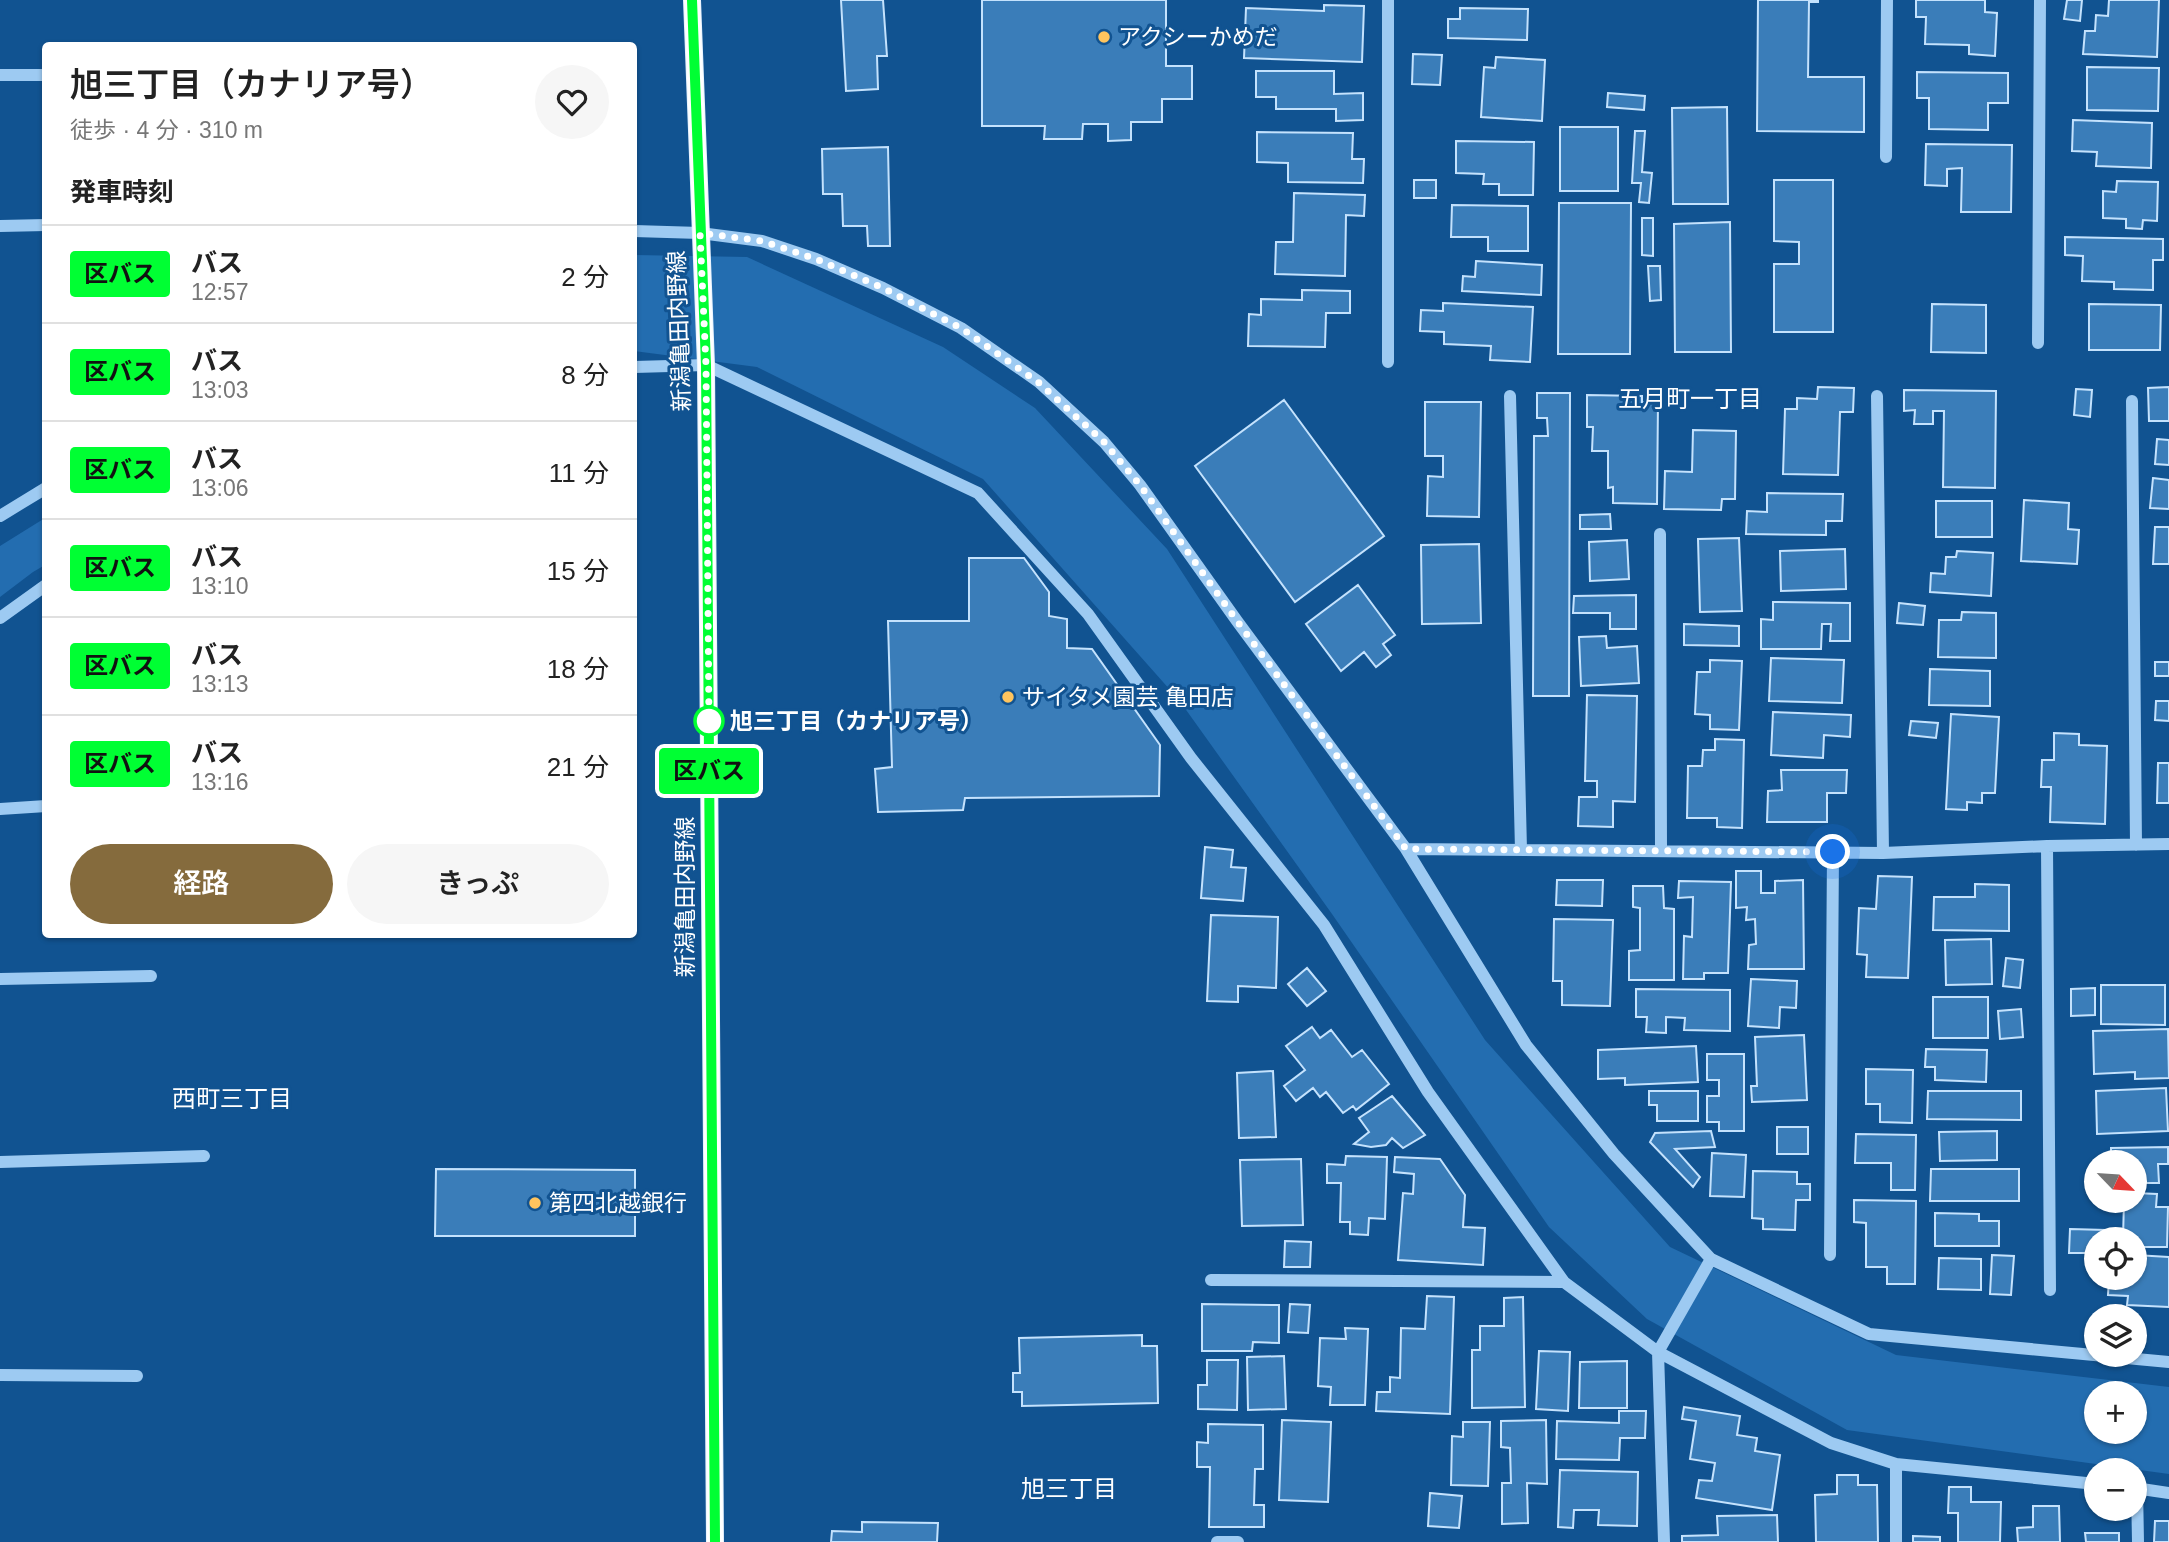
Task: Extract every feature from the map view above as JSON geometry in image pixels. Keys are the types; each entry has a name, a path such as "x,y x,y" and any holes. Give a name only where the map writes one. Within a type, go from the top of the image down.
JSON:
{"main road":[{"name":"新潟亀田内野線","path":"692,0 706,365 715,1542"}],"street":[{"path":"1388,0 1388,362"},
{"path":"1886,157 1887,0"},
{"path":"2038,342 2040,0"},
{"path":"0,75 42,75"},
{"path":"0,226 42,226"},
{"path":"637,231 700,233 762,241 816,259 883,288 961,328 1038,382 1104,442 1140,485 1406,849 1526,1045 1614,1154 1711,1259 1869,1334 2169,1362"},
{"path":"637,367 706,365 978,493 1088,614 1191,758 1324,925 1429,1093 1564,1282 1658,1352 1831,1443 1896,1464 2084,1483"},
{"path":"1510,396 1521,850"},
{"path":"1877,396 1883,853"},
{"path":"2132,401 2136,845"},
{"path":"0,516 42,490"},
{"path":"1660,534 1661,850"},
{"path":"0,618 42,588"},
{"path":"0,808 42,806"},
{"path":"1406,849 1883,853 2169,844"},
{"path":"2047,846 2050,1290"},
{"path":"1830,1255 1833,852"},
{"path":"0,979 151,976"},
{"path":"0,1162 204,1156"},
{"path":"1664,1542 1658,1352 1711,1259"},
{"path":"1211,1280 1564,1282"},
{"path":"0,1375 137,1376"},
{"path":"1896,1464 1896,1542"},
{"path":"2147,1490 2169,1493"},
{"path":"2137,1521 2138,1542"},
{"path":"1217,1542 1238,1542"}],"shaded area":[{"path":"637,255 747,257 943,347 1035,408 1167,549 1485,1040 1670,1247 1896,1355 2118,1381 2084,1381 2084,1444 2147,1444 2147,1384 2169,1387 2169,1474 2147,1471 2147,1458 2084,1458 2084,1462 1847,1430 1647,1319 1549,1227 1332,914 1179,700 983,479 757,367 637,351"},
{"path":"42,520 42,567 0,597 0,546"}],"building":[{"path":"841,0 883,0 887,56 877,56 878,89 846,91"},
{"path":"982,0 1166,0 1166,66 1192,66 1192,99 1162,99 1162,122 1131,122 1131,140 1108,141 1108,124 1083,124 1082,139 1044,139 1045,126 982,126"},
{"path":"1758,0 1818,0 1809,2 1808,77 1864,77 1864,132 1757,131"},
{"path":"1916,0 1985,0 1985,12 1997,13 1995,56 1969,54 1969,45 1925,44 1926,17 1916,17"},
{"path":"2067,0 2082,0 2080,21 2064,19"},
{"path":"2109,0 2159,0 2157,57 2083,54 2085,31 2095,31 2096,15 2108,16"},
{"path":"1324,5 1364,6 1362,62 1244,58 1246,8 1324,11"},
{"path":"1460,8 1528,9 1527,40 1448,38 1448,19 1460,19"},
{"path":"1413,54 1442,55 1440,85 1412,84"},
{"path":"1496,57 1545,60 1542,121 1481,117 1484,67 1495,68"},
{"path":"2087,67 2159,68 2158,111 2087,110"},
{"path":"1256,71 1334,71 1334,94 1363,93 1363,120 1336,121 1336,109 1276,109 1276,97 1256,97"},
{"path":"1917,72 2008,73 2008,103 1988,103 1988,130 1929,129 1929,98 1917,98"},
{"path":"1608,93 1645,96 1644,110 1607,107"},
{"path":"1727,107 1728,204 1673,204 1672,108"},
{"path":"2073,120 2152,123 2151,168 2096,166 2097,152 2072,151"},
{"path":"1560,127 1618,127 1618,191 1560,191"},
{"path":"1635,131 1645,131 1642,172 1652,173 1649,203 1639,202 1641,183 1632,183"},
{"path":"1257,132 1353,133 1352,159 1364,159 1363,183 1288,182 1288,163 1257,162"},
{"path":"1456,141 1534,142 1533,195 1499,195 1499,184 1483,184 1484,174 1456,173"},
{"path":"1926,144 2012,145 2011,212 1961,212 1962,168 1947,169 1947,186 1925,185"},
{"path":"888,147 890,246 868,246 867,226 843,226 842,194 823,194 822,149"},
{"path":"1414,180 1436,180 1436,198 1414,198"},
{"path":"1774,180 1833,180 1833,332 1774,332 1774,264 1799,264 1799,242 1774,241"},
{"path":"2117,181 2158,182 2157,221 2143,220 2142,229 2126,228 2126,219 2103,218 2103,191 2116,192"},
{"path":"1294,193 1365,195 1364,216 1346,215 1345,276 1275,274 1276,242 1293,242"},
{"path":"1559,203 1631,203 1630,354 1558,354"},
{"path":"1452,205 1528,206 1528,251 1488,251 1488,237 1451,237"},
{"path":"1642,218 1653,218 1653,256 1642,255"},
{"path":"1730,222 1731,352 1675,352 1674,224"},
{"path":"2065,237 2163,239 2163,260 2153,260 2153,290 2114,289 2114,282 2082,281 2083,256 2065,255"},
{"path":"1476,261 1542,265 1541,295 1462,291 1463,276 1475,277"},
{"path":"1648,266 1660,266 1661,300 1650,301"},
{"path":"1302,290 1350,291 1350,313 1326,313 1325,347 1248,346 1249,314 1261,315 1261,299 1302,300"},
{"path":"1443,303 1533,307 1530,362 1490,360 1491,346 1444,344 1444,332 1420,331 1421,310 1443,311"},
{"path":"1932,304 1986,305 1986,353 1931,352"},
{"path":"2089,304 2161,305 2160,350 2089,350"},
{"path":"1818,387 1854,388 1853,412 1840,412 1838,475 1783,474 1785,409 1797,409 1797,398 1817,399"},
{"path":"2169,387 2169,421 2149,421 2148,388"},
{"path":"2076,389 2092,390 2090,417 2074,415"},
{"path":"1904,390 1996,391 1995,488 1943,487 1944,411 1933,411 1933,424 1914,424 1915,410 1904,411"},
{"path":"1537,393 1570,393 1569,696 1533,696 1534,436 1548,436 1547,418 1537,418"},
{"path":"1587,395 1642,396 1642,402 1658,402 1657,504 1613,503 1613,487 1608,488 1608,451 1592,451 1593,427 1587,427"},
{"path":"1284,400 1384,536 1295,602 1195,466"},
{"path":"1425,402 1481,402 1479,517 1427,516 1428,476 1443,477 1443,456 1425,456"},
{"path":"1693,430 1736,431 1735,499 1722,499 1721,510 1664,509 1665,471 1692,472"},
{"path":"2157,439 2169,440 2169,465 2155,464"},
{"path":"2153,478 2169,480 2169,509 2150,508"},
{"path":"1767,493 1843,494 1842,521 1826,521 1826,535 1746,534 1747,511 1767,512"},
{"path":"2024,500 2069,503 2068,529 2079,530 2077,564 2021,561"},
{"path":"1936,501 1992,501 1992,537 1936,537"},
{"path":"1610,514 1611,529 1580,529 1580,515"},
{"path":"2155,527 2169,527 2169,564 2153,564"},
{"path":"1739,538 1742,611 1700,612 1698,539"},
{"path":"1627,540 1629,579 1590,581 1589,542"},
{"path":"1479,544 1481,623 1422,624 1421,545"},
{"path":"1845,549 1846,589 1781,591 1780,551"},
{"path":"1957,551 1993,553 1991,596 1930,592 1931,573 1945,574 1946,557 1956,557"},
{"name":"サイタメ園芸 亀田店","path":"969,558 1024,558 1049,592 1049,616 1067,619 1067,648 1092,649 1160,745 1159,796 965,798 963,810 878,812 875,769 892,767 888,621 969,621"},
{"path":"1358,585 1395,635 1383,644 1391,655 1376,667 1364,652 1341,671 1306,624"},
{"path":"1636,595 1636,629 1610,629 1610,613 1573,613 1574,596"},
{"path":"1773,602 1850,603 1850,641 1830,641 1831,624 1822,624 1821,649 1761,649 1761,619 1773,620"},
{"path":"1899,603 1925,606 1923,625 1897,623"},
{"path":"1962,612 1996,613 1996,658 1938,657 1939,620 1961,620"},
{"path":"1684,624 1739,626 1739,646 1684,645"},
{"path":"1606,636 1607,648 1637,646 1639,683 1581,686 1579,637"},
{"path":"1771,658 1844,660 1842,703 1769,701"},
{"path":"1710,660 1742,661 1739,730 1710,729 1710,715 1695,714 1697,672 1710,672"},
{"path":"2155,662 2169,662 2169,676 2155,676"},
{"path":"1930,669 1990,671 1990,706 1929,705"},
{"path":"1587,695 1637,696 1635,802 1613,801 1613,827 1578,826 1579,797 1597,797 1597,781 1585,781"},
{"path":"2156,701 2169,701 2169,721 2155,720"},
{"path":"1773,712 1851,715 1850,737 1824,735 1823,758 1771,755"},
{"path":"1951,714 1999,717 1995,793 1982,793 1982,803 1967,802 1967,810 1946,809"},
{"path":"1911,721 1938,723 1936,738 1909,735"},
{"path":"2054,733 2079,734 2079,745 2107,746 2105,824 2050,822 2051,787 2041,787 2042,760 2054,760"},
{"path":"1715,739 1744,740 1742,828 1717,827 1717,818 1687,818 1688,766 1702,766 1703,750 1715,750"},
{"path":"2158,763 2169,763 2169,803 2157,803"},
{"path":"1781,770 1847,770 1846,793 1827,793 1827,822 1767,822 1768,791 1782,790"},
{"path":"1205,847 1233,850 1231,867 1246,868 1243,901 1201,898"},
{"path":"1736,871 1761,871 1761,893 1775,893 1775,881 1803,880 1804,969 1748,969 1749,945 1756,944 1755,919 1746,920 1747,907 1736,908"},
{"path":"1878,876 1912,877 1908,978 1866,977 1867,955 1857,954 1859,908 1876,909"},
{"path":"1557,880 1603,880 1602,906 1556,905"},
{"path":"1679,881 1731,882 1728,973 1704,973 1704,979 1683,979 1684,936 1692,937 1693,897 1678,898"},
{"path":"1975,884 2009,885 2009,931 1933,930 1934,897 1975,897"},
{"path":"1633,886 1663,886 1664,908 1674,909 1674,980 1629,980 1629,951 1640,950 1640,908 1633,907"},
{"path":"1211,915 1278,917 1276,988 1238,986 1238,1002 1207,1001"},
{"path":"1554,919 1613,920 1610,1006 1562,1005 1562,981 1553,981"},
{"path":"1991,939 1992,984 1946,985 1945,940"},
{"path":"2006,958 2023,960 2020,988 2003,986"},
{"path":"1307,968 1326,991 1307,1006 1288,984"},
{"path":"1751,979 1797,981 1796,1008 1780,1007 1779,1028 1748,1026"},
{"path":"2101,985 2165,985 2165,1025 2101,1024"},
{"path":"2095,988 2095,1015 2071,1016 2071,989"},
{"path":"1636,989 1730,990 1730,1031 1684,1030 1685,1018 1666,1017 1666,1033 1646,1032 1647,1017 1636,1017"},
{"path":"1933,997 1988,997 1988,1038 1933,1038"},
{"path":"2021,1009 2023,1037 2000,1039 1998,1011"},
{"path":"1312,1027 1320,1038 1331,1030 1352,1057 1362,1050 1389,1084 1356,1110 1353,1106 1343,1113 1326,1092 1320,1097 1313,1088 1296,1101 1284,1086 1305,1070 1286,1046"},
{"path":"2168,1029 2169,1078 2135,1079 2135,1072 2094,1074 2093,1031"},
{"path":"1804,1035 1807,1100 1752,1102 1751,1086 1757,1086 1755,1037"},
{"path":"1696,1046 1698,1082 1625,1085 1625,1078 1598,1079 1598,1050"},
{"path":"1926,1049 1987,1050 1986,1082 1935,1080 1935,1067 1925,1067"},
{"path":"1707,1054 1744,1054 1744,1131 1719,1131 1719,1122 1707,1122 1707,1096 1719,1096 1719,1080 1707,1080"},
{"path":"1866,1069 1913,1070 1912,1123 1880,1122 1880,1104 1866,1104"},
{"path":"1273,1071 1276,1137 1239,1138 1237,1073"},
{"path":"2166,1088 2168,1131 2097,1134 2096,1091"},
{"path":"1649,1091 1698,1091 1698,1121 1657,1121 1657,1105 1649,1105"},
{"path":"1928,1091 2021,1091 2021,1120 1927,1119"},
{"path":"1392,1096 1425,1135 1403,1148 1392,1138 1386,1145 1371,1147 1354,1144 1369,1132 1359,1118"},
{"path":"1777,1127 1808,1127 1808,1154 1777,1154"},
{"path":"1711,1131 1715,1147 1675,1149 1700,1177 1693,1187 1650,1142 1655,1133"},
{"path":"1997,1131 1997,1160 1940,1161 1939,1132"},
{"path":"1856,1134 1916,1135 1915,1190 1891,1190 1891,1163 1855,1163"},
{"path":"2168,1147 2168,1164 2158,1164 2159,1183 2147,1183 2147,1150 2111,1148"},
{"path":"1712,1153 1746,1155 1744,1197 1710,1196"},
{"path":"1346,1156 1387,1157 1385,1219 1369,1218 1368,1235 1350,1234 1350,1222 1340,1222 1341,1183 1327,1183 1327,1164 1345,1165"},
{"path":"1395,1157 1440,1159 1465,1195 1463,1227 1485,1228 1483,1265 1398,1260 1403,1193 1413,1194 1414,1174 1394,1172"},
{"path":"1301,1159 1303,1225 1242,1226 1240,1160"},
{"name":"第四北越銀行","path":"436,1169 635,1170 635,1236 435,1236"},
{"path":"1931,1169 2019,1169 2019,1201 1930,1201"},
{"path":"1753,1171 1797,1172 1797,1184 1810,1184 1810,1200 1796,1200 1795,1230 1763,1229 1763,1219 1752,1218"},
{"path":"2147,1194 2157,1194 2156,1207 2168,1207 2167,1247 2147,1247 2147,1227 2123,1227 2124,1213 2147,1213"},
{"path":"1854,1200 1916,1201 1915,1284 1887,1284 1887,1267 1866,1267 1866,1223 1854,1222"},
{"path":"1935,1213 1979,1214 1979,1221 1999,1221 1999,1246 1935,1246"},
{"path":"2070,1229 2084,1229 2084,1253 2069,1253"},
{"path":"1285,1241 1311,1242 1310,1267 1284,1267"},
{"path":"1992,1255 2014,1256 2011,1295 1990,1294"},
{"path":"2147,1256 2169,1257 2169,1307 2127,1304 2128,1296 2108,1295 2108,1290 2147,1290"},
{"path":"1939,1258 1981,1259 1981,1290 1938,1289"},
{"path":"1427,1296 1454,1297 1450,1414 1376,1411 1377,1392 1390,1392 1390,1377 1400,1378 1401,1328 1425,1329"},
{"path":"1523,1297 1525,1407 1472,1408 1472,1350 1480,1350 1480,1326 1504,1326 1504,1298"},
{"path":"1202,1304 1279,1305 1279,1343 1253,1342 1252,1351 1202,1351"},
{"path":"1290,1304 1310,1305 1308,1333 1288,1332"},
{"path":"1345,1328 1368,1329 1365,1405 1330,1405 1331,1387 1318,1386 1320,1338 1346,1339"},
{"path":"1142,1335 1142,1346 1157,1346 1158,1403 1022,1406 1022,1392 1013,1392 1013,1373 1020,1373 1019,1338"},
{"path":"1539,1351 1570,1352 1568,1411 1536,1409"},
{"path":"1284,1356 1286,1409 1248,1410 1247,1357"},
{"path":"1207,1360 1238,1360 1237,1410 1198,1409 1198,1385 1207,1385"},
{"path":"1627,1361 1627,1408 1579,1408 1580,1362"},
{"path":"1684,1407 1740,1416 1737,1435 1757,1438 1755,1451 1780,1455 1772,1510 1696,1498 1699,1480 1712,1481 1715,1463 1690,1459 1696,1421 1682,1419"},
{"path":"1619,1411 1646,1411 1645,1438 1620,1438 1619,1460 1556,1459 1557,1421 1619,1423"},
{"path":"1282,1420 1331,1422 1328,1502 1279,1500"},
{"path":"1546,1420 1547,1484 1527,1483 1528,1523 1502,1524 1502,1483 1511,1483 1510,1448 1501,1447 1501,1421"},
{"path":"1463,1422 1490,1422 1488,1486 1451,1485 1452,1436 1463,1437"},
{"path":"1208,1424 1263,1425 1263,1469 1255,1469 1254,1505 1264,1505 1264,1527 1209,1527 1210,1467 1197,1467 1197,1442 1208,1443"},
{"path":"1560,1470 1638,1472 1637,1526 1598,1525 1599,1510 1574,1510 1573,1528 1558,1527"},
{"path":"1837,1475 1858,1475 1858,1485 1877,1485 1878,1542 1816,1542 1815,1495 1837,1494"},
{"path":"1949,1487 1971,1487 1971,1502 2001,1502 2000,1542 1958,1542 1958,1513 1948,1513"},
{"path":"1430,1493 1462,1496 1459,1528 1428,1526"},
{"path":"2033,1506 2059,1506 2060,1542 2018,1542 2017,1528 2033,1527"},
{"path":"1777,1515 1778,1542 1682,1542 1682,1536 1718,1535 1717,1516"},
{"path":"2155,1521 2169,1521 2169,1542 2154,1542"},
{"path":"862,1522 938,1523 937,1542 831,1542 832,1531 862,1532"},
{"path":"2085,1533 2119,1533 2119,1542 2086,1542"},
{"path":"1913,1536 1940,1537 1940,1542 1913,1542"}],"bus line":[{"name":"区バス","path":"692,0 706,365 715,1542"}],"place":[{"name":"アクシーかめだ","path":"1104,37"},
{"name":"サイタメ園芸 亀田店","path":"1008,697"},
{"name":"旭三丁目（カナリア号）","path":"709,721"},
{"name":"第四北越銀行","path":"535,1203"}],"district":[{"name":"五月町一丁目","path":"1690,399"},
{"name":"西町三丁目","path":"232,1099"},
{"name":"旭三丁目","path":"1069,1489"}],"route":[{"path":"709,721 709,724 706,365 700,233 762,241 816,259 883,288 961,328 1038,382 1104,442 1140,485 1406,849 1833,852"}]}
